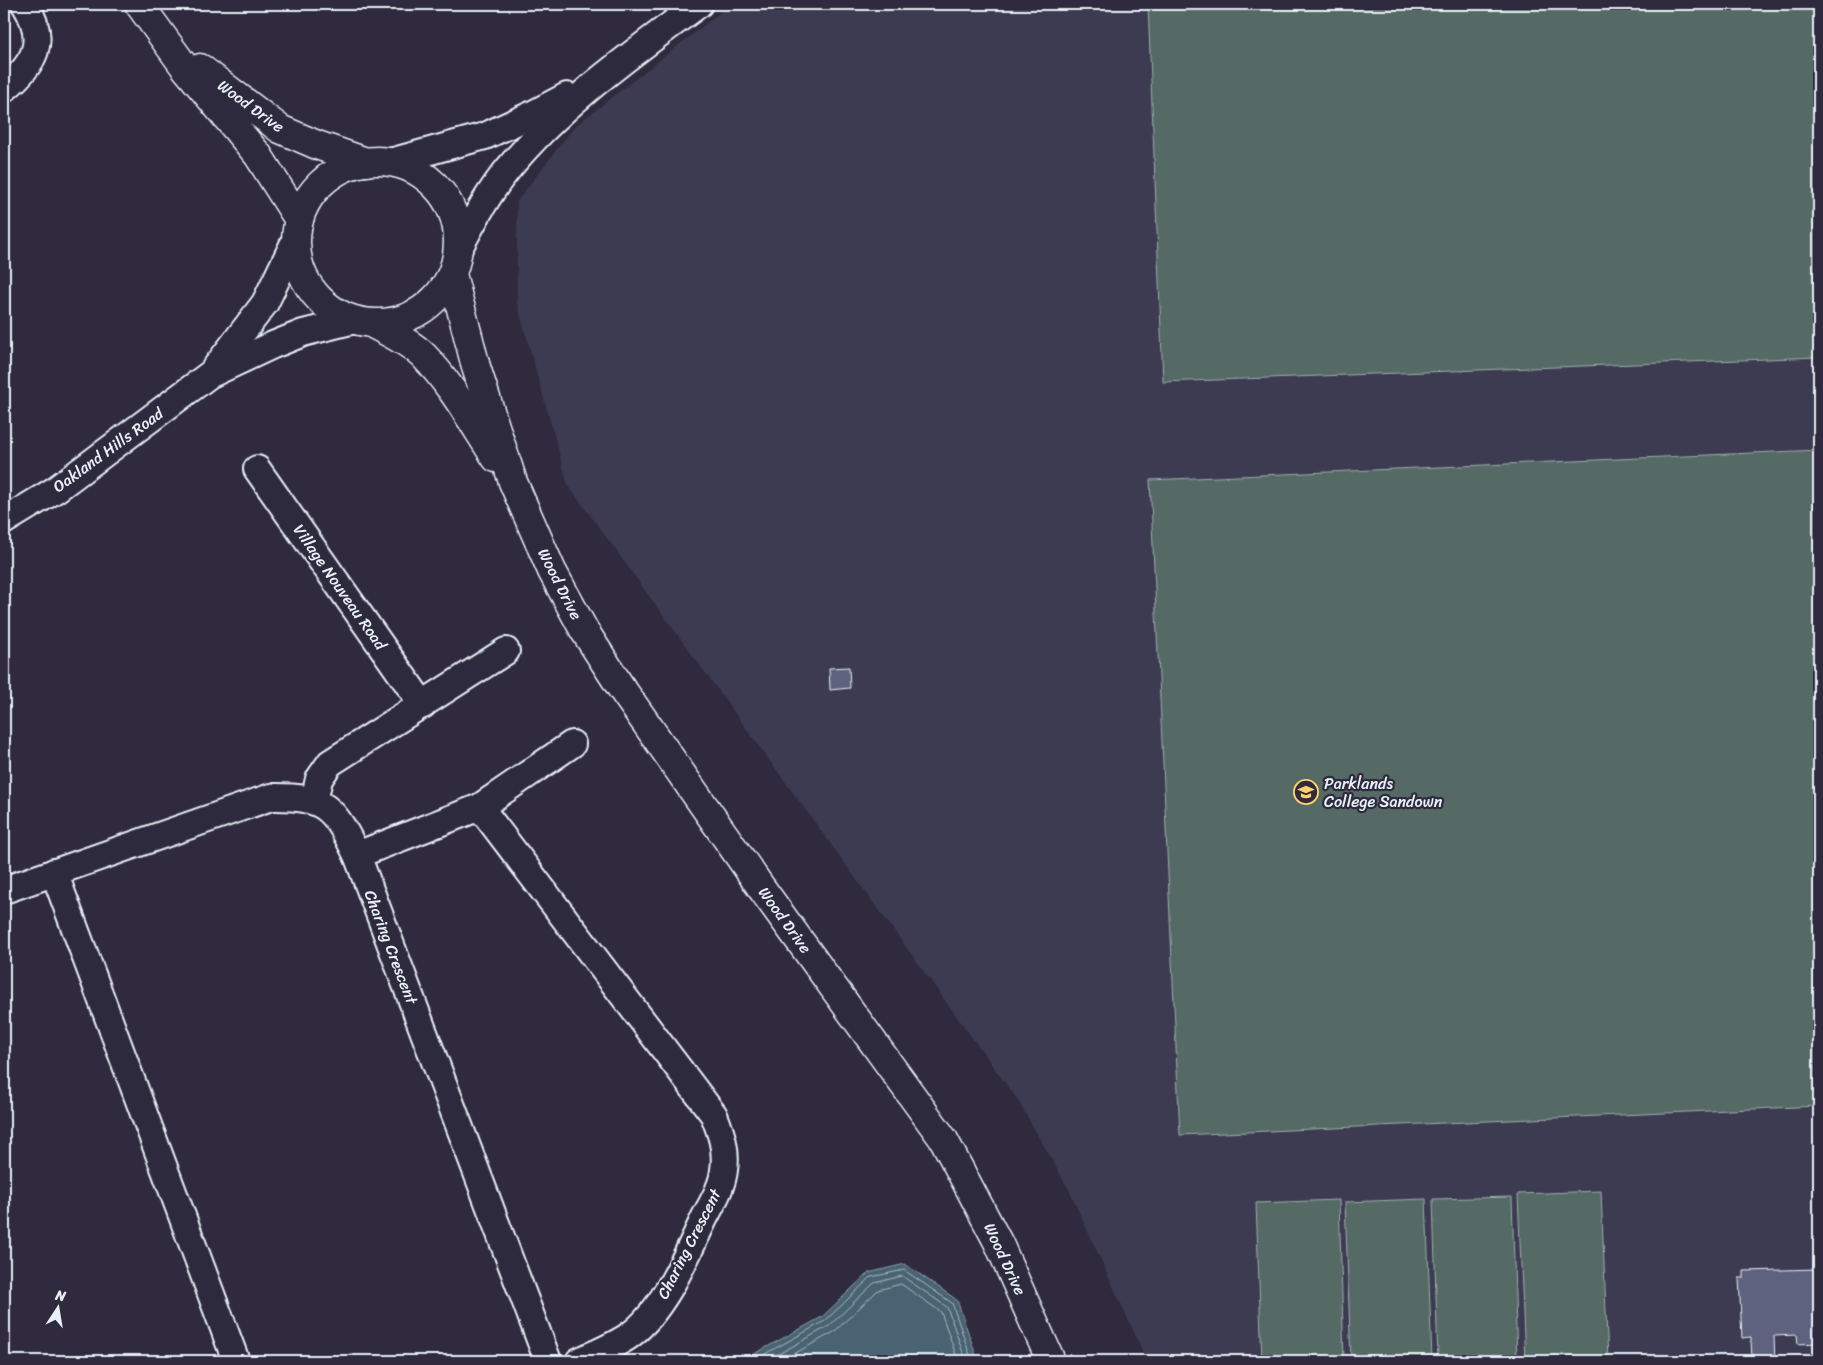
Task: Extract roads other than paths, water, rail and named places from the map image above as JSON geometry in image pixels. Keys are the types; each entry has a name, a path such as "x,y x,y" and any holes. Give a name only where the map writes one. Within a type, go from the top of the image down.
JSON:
{"street":[{"path":"4,89 27,68 33,56 36,29 25,4"},
{"name":"Wood Drive","path":"139,4 184,66 258,155 297,230"},
{"path":"600,78 533,114 485,136 378,162 346,167 324,181 310,196 297,230 297,257 308,285 328,307 344,316 363,322 393,322 420,312 444,289 483,205 507,170 530,144 600,78 698,4"},
{"name":"Wood Drive","path":"171,46 280,130 317,145 378,162"},
{"path":"378,162 405,166 423,175 442,193 456,220 458,235 455,262"},
{"name":"Oakland Hills Road","path":"209,375 265,303 297,230"},
{"name":"Wood Drive","path":"455,262 476,367 513,482 552,571 584,630 620,686 760,886 944,1140 999,1244 1051,1361"},
{"name":"Wood Drive","path":"363,322 399,338 423,356 446,384 513,482"},
{"name":"Oakland Hills Road","path":"4,521 55,490 209,375 273,345 304,333 363,322"},
{"name":"Village Nouveau Road","path":"257,469 423,705"},
{"path":"314,801 318,779 330,763 506,651"},
{"path":"357,855 480,807 572,744"},
{"name":"Charing Crescent","path":"4,890 271,797 290,797 314,801 329,810 342,826 357,855 548,1361"},
{"name":"Charing Crescent","path":"480,807 714,1115 723,1138 726,1155 719,1189 677,1275 650,1317 630,1335 579,1361"},
{"path":"54,872 236,1361"}],"water":[{"path":"905,1264 957,1300 978,1361 741,1361 822,1317 868,1273"}],"place":[{"name":"Parklands College Sandown","path":"1306,792"}]}
